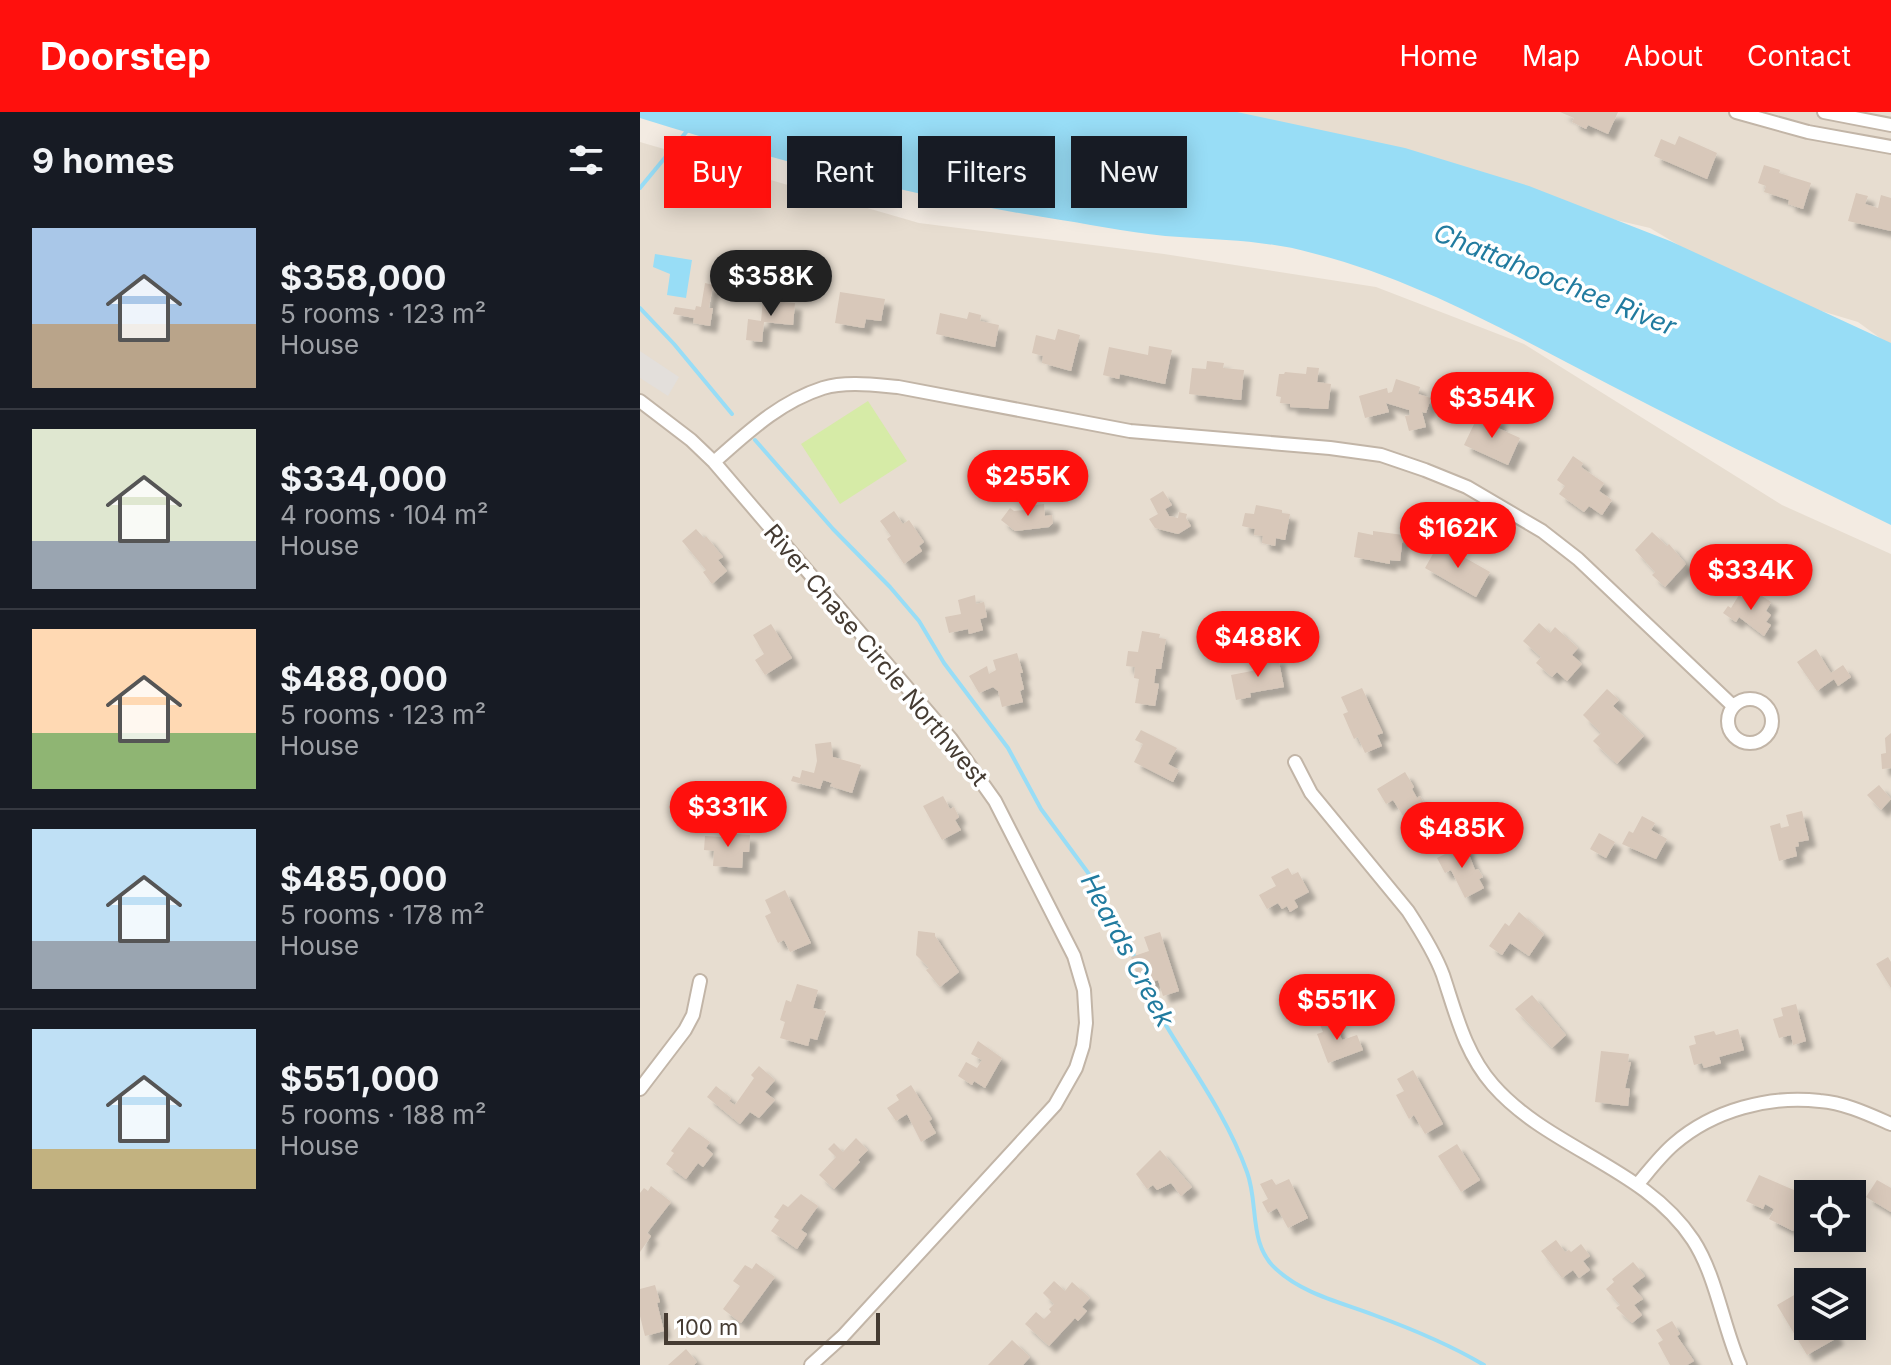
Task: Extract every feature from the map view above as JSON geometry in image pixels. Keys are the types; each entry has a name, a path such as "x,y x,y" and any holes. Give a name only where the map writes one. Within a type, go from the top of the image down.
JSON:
{"street":[{"path":"1736,112 1808,132 1891,147"},
{"path":"1824,112 1891,125"},
{"path":"714,462 758,423 787,404 825,387 869,384 1130,431 1381,455 1467,487 1542,531 1578,559 1733,706"},
{"name":"River Chase Circle Northwest","path":"640,401 675,426 714,462 951,739 995,801 1074,956 1084,990 1086,1023 1083,1046 1076,1068 1055,1105 849,1329 811,1365"},
{"path":"1295,762 1311,793 1421,931 1442,973 1463,1038 1490,1082 1530,1120 1637,1185 1669,1212 1693,1240 1705,1265 1740,1365"},
{"path":"640,1089 685,1030 693,1015 700,981"},
{"path":"1637,1185 1662,1155 1695,1128 1731,1111 1758,1104 1783,1100 1821,1101 1858,1109 1891,1124"}],"shaded area":[{"path":"1125,112 1891,112 1891,346 1858,322 1755,291 1650,228"},
{"path":"640,142 664,149 664,208 771,208 771,180 787,185 787,208 867,208 919,223 1164,254 1376,287 1524,344 1782,505 1891,554 1891,1365 640,1365"},
{"path":"640,351 679,377 668,396 640,378"}],"green space":[{"path":"868,401 907,461 840,504 801,444"}],"water":[{"name":"Chattahoochee River","path":"640,112 1237,112 1405,148 1529,186 1670,241 1891,343 1891,525 1465,310 1352,264 1280,246 1165,236 992,208 1055,208 1055,136 918,136 918,193 902,189 902,136 787,136 787,160 771,156 771,136 700,136 640,118"},
{"path":"655,254 692,260 686,298 667,295 670,274 653,267"}],"building":[{"path":"1560,112 1618,112 1608,134 1588,125 1586,129 1572,122 1574,118"},
{"path":"1679,136 1717,153 1707,179 1654,156 1661,139 1675,145"},
{"path":"1764,165 1811,183 1803,209 1788,204 1789,200 1764,192 1766,186 1758,183"},
{"path":"1856,193 1868,196 1865,204 1878,208 1881,195 1891,198 1891,231 1848,221"},
{"path":"705,283 713,285 710,326 693,323 694,318 673,314 675,307 695,310 696,306 701,307"},
{"path":"840,292 885,299 881,321 866,319 864,328 835,323"},
{"path":"763,300 795,303 793,325 764,322 762,342 746,340 748,319 761,321"},
{"path":"969,312 981,315 980,321 999,325 995,347 936,334 940,313 967,319"},
{"path":"1058,329 1080,335 1071,371 1042,363 1043,356 1032,353 1036,335 1055,340"},
{"path":"1149,346 1172,350 1165,384 1120,374 1119,379 1103,375 1109,347 1148,355"},
{"path":"1207,361 1224,363 1223,368 1244,370 1241,400 1189,394 1192,368 1206,369"},
{"path":"1307,367 1319,368 1317,382 1331,384 1328,409 1290,407 1290,404 1280,403 1281,397 1276,396 1279,374 1306,374"},
{"path":"1396,379 1420,387 1418,394 1431,398 1426,413 1422,412 1426,427 1409,431 1405,416 1410,415 1409,410 1386,403 1389,412 1365,418 1359,396 1387,388 1388,393 1392,392"},
{"path":"1492,415 1500,419 1498,428 1520,438 1508,465 1464,445 1476,420 1489,422"},
{"path":"1573,456 1583,463 1581,467 1604,483 1599,491 1612,500 1602,515 1589,506 1584,512 1559,494 1565,486 1557,480"},
{"path":"1163,491 1172,505 1165,509 1169,516 1178,518 1179,512 1187,514 1191,526 1178,534 1155,528 1149,519 1158,514 1150,499"},
{"path":"1044,504 1045,516 1052,515 1053,523 1049,527 1015,531 1001,520 1010,508 1014,511 1025,510 1025,506"},
{"path":"1256,505 1290,514 1285,540 1276,538 1275,546 1262,543 1263,536 1254,535 1255,529 1242,526 1245,513 1254,514"},
{"path":"894,511 903,524 909,520 924,542 919,546 922,551 904,564 887,539 891,536 880,521"},
{"path":"696,529 723,557 718,560 727,571 712,584 703,572 706,570 682,541"},
{"path":"1373,531 1403,535 1400,561 1390,560 1390,564 1354,557 1358,532 1373,535"},
{"path":"1652,532 1667,546 1669,544 1686,564 1665,587 1652,575 1655,572 1635,550"},
{"path":"1439,543 1490,572 1476,597 1425,568"},
{"path":"1756,592 1771,602 1766,611 1771,615 1766,622 1771,625 1764,636 1739,617 1736,622 1723,613 1728,606 1731,608 1739,595 1749,602"},
{"path":"975,595 976,604 984,602 987,617 980,619 983,630 969,634 968,629 949,633 945,617 961,614 958,600"},
{"path":"1539,623 1550,633 1555,627 1578,648 1572,655 1582,664 1567,681 1557,672 1552,677 1536,663 1541,657 1523,641"},
{"path":"771,624 792,658 765,675 755,660 764,654 753,635"},
{"path":"1142,631 1160,634 1159,638 1166,639 1161,669 1156,669 1154,683 1159,684 1155,706 1135,703 1139,679 1134,678 1135,667 1126,666 1128,651 1138,652"},
{"path":"1816,649 1831,673 1843,665 1851,677 1838,686 1834,679 1817,691 1797,662"},
{"path":"1017,653 1023,673 1020,673 1024,689 1020,691 1023,702 1002,707 998,691 993,687 979,693 969,676 987,666 989,674 996,670 993,660"},
{"path":"1278,657 1284,687 1250,693 1251,697 1236,700 1231,675 1262,669 1260,660"},
{"path":"1362,688 1383,733 1377,735 1382,746 1365,753 1358,737 1354,739 1343,714 1348,712 1341,697"},
{"path":"1607,689 1619,700 1613,706 1644,736 1617,764 1593,741 1601,733 1583,715"},
{"path":"1141,730 1177,748 1168,764 1179,770 1173,782 1134,762 1143,744 1135,740"},
{"path":"1891,733 1891,768 1882,769 1881,754 1886,753 1885,738"},
{"path":"831,742 833,757 861,765 852,793 830,786 832,783 823,780 820,789 791,781 793,776 800,778 802,770 814,773 817,761 815,744"},
{"path":"1405,772 1417,798 1420,796 1425,805 1422,807 1427,814 1409,825 1393,800 1386,804 1377,789"},
{"path":"1879,785 1891,799 1881,810 1867,795"},
{"path":"943,796 950,809 954,807 959,817 955,820 961,830 942,840 923,806"},
{"path":"1802,811 1809,840 1798,842 1799,846 1795,847 1797,856 1779,861 1770,826 1780,823 1781,828 1789,826 1786,815"},
{"path":"1642,816 1655,823 1651,830 1667,839 1656,859 1622,844 1629,831 1633,833"},
{"path":"722,833 750,835 749,852 743,852 742,868 713,866 714,851 704,850 705,836 722,837"},
{"path":"1599,833 1615,842 1606,858 1590,849"},
{"path":"1465,844 1475,870 1478,869 1483,877 1479,879 1484,888 1465,898 1451,870 1445,873 1437,858"},
{"path":"1288,868 1292,875 1298,872 1309,892 1294,900 1298,907 1290,912 1287,906 1282,909 1278,903 1267,909 1259,895 1276,886 1271,877"},
{"path":"785,890 811,943 790,952 784,940 778,943 765,916 771,913 765,900"},
{"path":"1519,912 1544,934 1529,956 1510,943 1502,955 1489,946 1505,923 1509,926"},
{"path":"918,931 935,933 959,972 940,987 926,970 929,968 916,955"},
{"path":"1160,932 1179,991 1163,996 1158,980 1141,986 1131,957 1149,951 1144,937"},
{"path":"1888,957 1891,962 1891,988 1876,964"},
{"path":"797,984 818,990 813,1008 826,1011 817,1040 810,1038 808,1046 780,1038 785,1022 780,1020 786,1000 791,1002"},
{"path":"1532,995 1566,1035 1552,1048 1515,1009"},
{"path":"1796,1004 1806,1041 1793,1045 1791,1035 1779,1038 1773,1019 1783,1016 1781,1008"},
{"path":"1332,1017 1342,1040 1357,1035 1363,1050 1328,1063 1317,1034 1323,1032 1319,1022"},
{"path":"1738,1029 1744,1050 1719,1057 1721,1063 1704,1068 1702,1063 1694,1065 1689,1046 1696,1044 1694,1036 1714,1031 1716,1035"},
{"path":"978,1041 1002,1058 985,1088 974,1081 972,1085 958,1076 966,1062 977,1068 982,1060 971,1054"},
{"path":"1601,1051 1629,1054 1628,1062 1631,1062 1625,1088 1630,1089 1628,1106 1595,1102"},
{"path":"759,1066 775,1080 765,1092 775,1100 759,1118 750,1112 740,1124 707,1097 716,1086 735,1105"},
{"path":"1413,1070 1443,1124 1425,1134 1414,1115 1409,1119 1396,1095 1404,1091 1397,1079"},
{"path":"911,1085 932,1119 929,1121 936,1133 921,1142 907,1114 896,1121 887,1108 899,1100 896,1095"},
{"path":"689,1127 710,1142 706,1148 713,1154 703,1167 698,1163 686,1179 666,1164 674,1153 671,1151"},
{"path":"856,1138 868,1150 834,1189 819,1175 836,1157 828,1149 834,1143 843,1152"},
{"path":"1457,1144 1480,1180 1461,1192 1438,1156"},
{"path":"1160,1150 1192,1187 1181,1196 1171,1183 1157,1190 1153,1185 1147,1189 1136,1174"},
{"path":"1759,1175 1794,1190 1793,1231 1769,1219 1774,1209 1765,1204 1763,1209 1746,1201"},
{"path":"1272,1179 1276,1185 1289,1179 1308,1218 1288,1228 1277,1208 1268,1213 1262,1202 1268,1199 1260,1184"},
{"path":"1877,1180 1891,1188 1891,1212 1866,1197"},
{"path":"651,1186 671,1202 647,1233 651,1236 640,1252 640,1193 644,1188 648,1191"},
{"path":"801,1194 818,1206 801,1230 807,1234 797,1249 771,1231 779,1220 774,1217 783,1204 788,1207"},
{"path":"1556,1240 1565,1252 1571,1252 1581,1244 1590,1256 1583,1261 1590,1270 1579,1278 1573,1270 1562,1278 1541,1251"},
{"path":"1633,1262 1645,1276 1632,1286 1643,1299 1634,1305 1642,1315 1632,1323 1616,1308 1620,1305 1606,1289 1614,1282 1612,1279"},
{"path":"756,1263 775,1277 741,1323 723,1309 740,1286 733,1281 745,1265 752,1269"},
{"path":"1054,1281 1065,1291 1072,1282 1090,1298 1082,1307 1087,1311 1078,1321 1075,1318 1049,1346 1025,1324 1036,1312 1044,1319 1051,1312 1049,1309 1054,1304 1043,1293"},
{"path":"655,1285 664,1331 645,1336 640,1316 640,1289"},
{"path":"1794,1295 1794,1333 1777,1305"},
{"path":"1672,1321 1680,1334 1677,1336 1694,1361 1687,1365 1670,1365 1658,1343 1663,1340 1656,1330"},
{"path":"1012,1340 1030,1357 1023,1365 988,1365"},
{"path":"1798,1340 1833,1340 1807,1355"},
{"path":"686,1349 697,1362 694,1365 668,1365"}],"waterway":[{"name":"Heards Creek","path":"640,188 687,131"},
{"name":"Heards Creek","path":"640,308 732,414"},
{"name":"Heards Creek","path":"755,440 919,621 944,663 1008,748 1041,809 1100,889 1116,926 1130,941 1135,961"},
{"name":"Heards Creek","path":"1141,981 1237,1146 1251,1184 1258,1236 1267,1259 1287,1278 1310,1291 1416,1331 1484,1365"}]}
